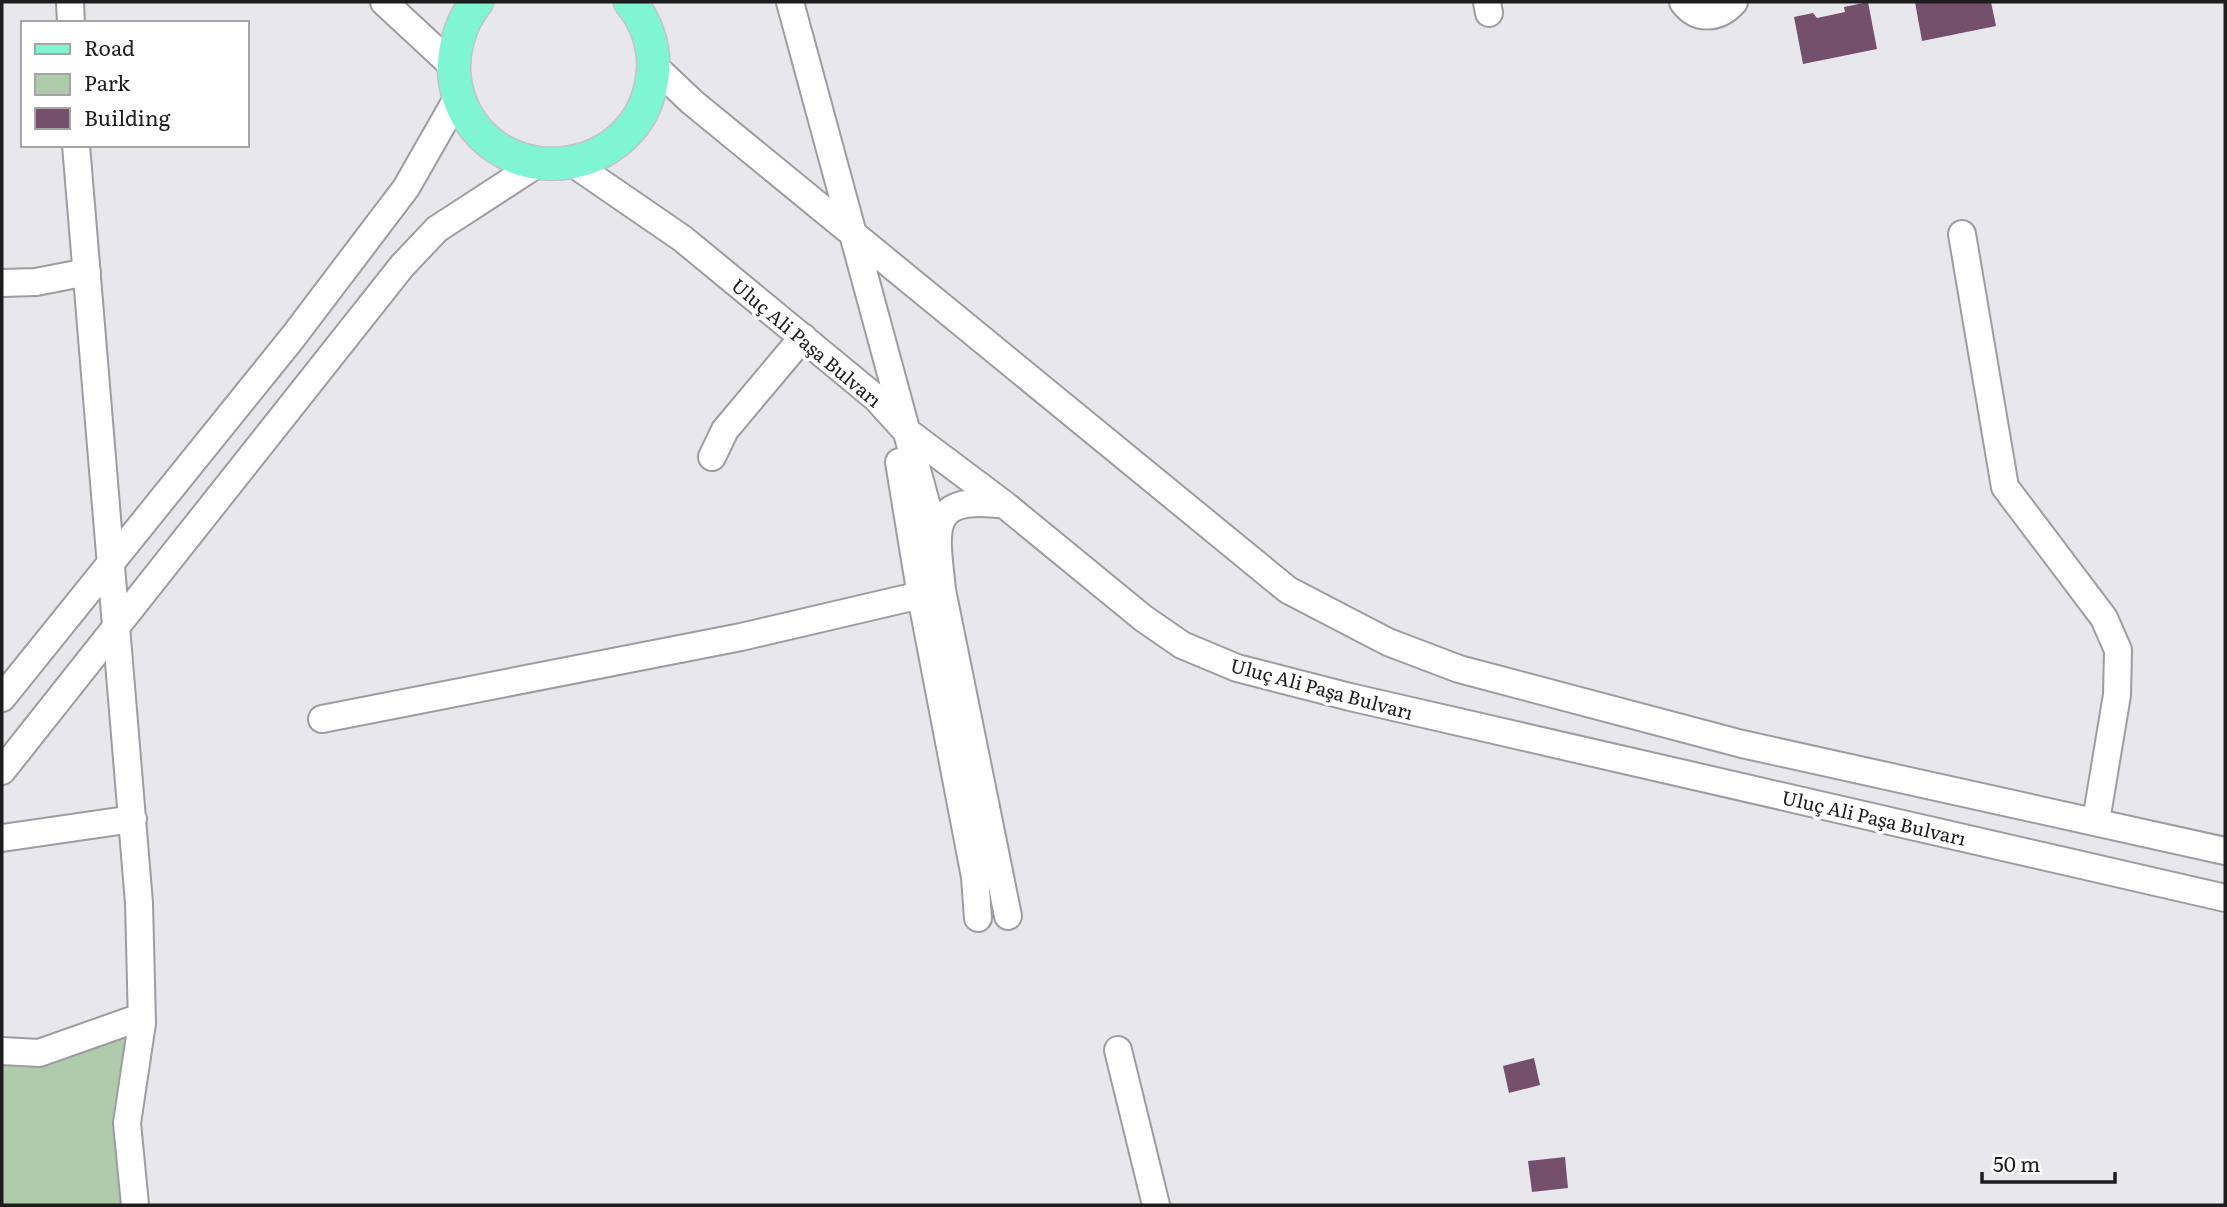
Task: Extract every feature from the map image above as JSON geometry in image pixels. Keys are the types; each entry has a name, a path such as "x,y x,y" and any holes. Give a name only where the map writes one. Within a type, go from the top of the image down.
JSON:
{"main road":[{"path":"477,2 458,35 456,82 473,124 495,146 537,164 571,162 598,154 624,136 648,96 653,65 648,33 630,2"}],"street":[{"path":"70,2 71,21"},
{"path":"2,698 293,337 406,188 456,82 384,2"},
{"path":"790,2 935,536"},
{"path":"1683,2 1693,12 1710,16 1727,9 1734,2"},
{"path":"653,65 692,102 1288,590 1388,642 1459,669 1742,744 2225,851"},
{"path":"76,147 133,819 141,1017 127,1123 135,1205"},
{"name":"Uluç Ali Paşa Bulvarı","path":"571,162 683,239 876,398 905,430 1005,505 1143,618 1182,645 1237,668 1363,701 2225,898"},
{"path":"2,771 402,266 437,229 537,164"},
{"path":"1962,234 2005,487 2104,618 2118,650 2117,695 2096,821"},
{"path":"2,283 36,282 87,272"},
{"path":"712,457 725,430 803,337"},
{"path":"876,398 890,428 898,457 1008,916"},
{"path":"978,918 975,877 931,593 935,536 940,520 967,502 1005,505"},
{"path":"322,719 727,640 931,593"},
{"path":"2,838 133,819"},
{"path":"2,1051 39,1053 141,1017"},
{"path":"1118,1050 1156,1205"}],"green space":[{"path":"127,1035 113,1134 127,1205 2,1205 2,1058"}],"building":[{"path":"1868,2 1877,49 1803,64 1794,17 1813,13 1817,18 1845,12 1844,7"},
{"path":"1915,2 1991,2 1996,26 1922,41"},
{"path":"1534,1058 1540,1085 1509,1093 1503,1066"},
{"path":"1565,1157 1568,1188 1532,1192 1528,1161"}]}
